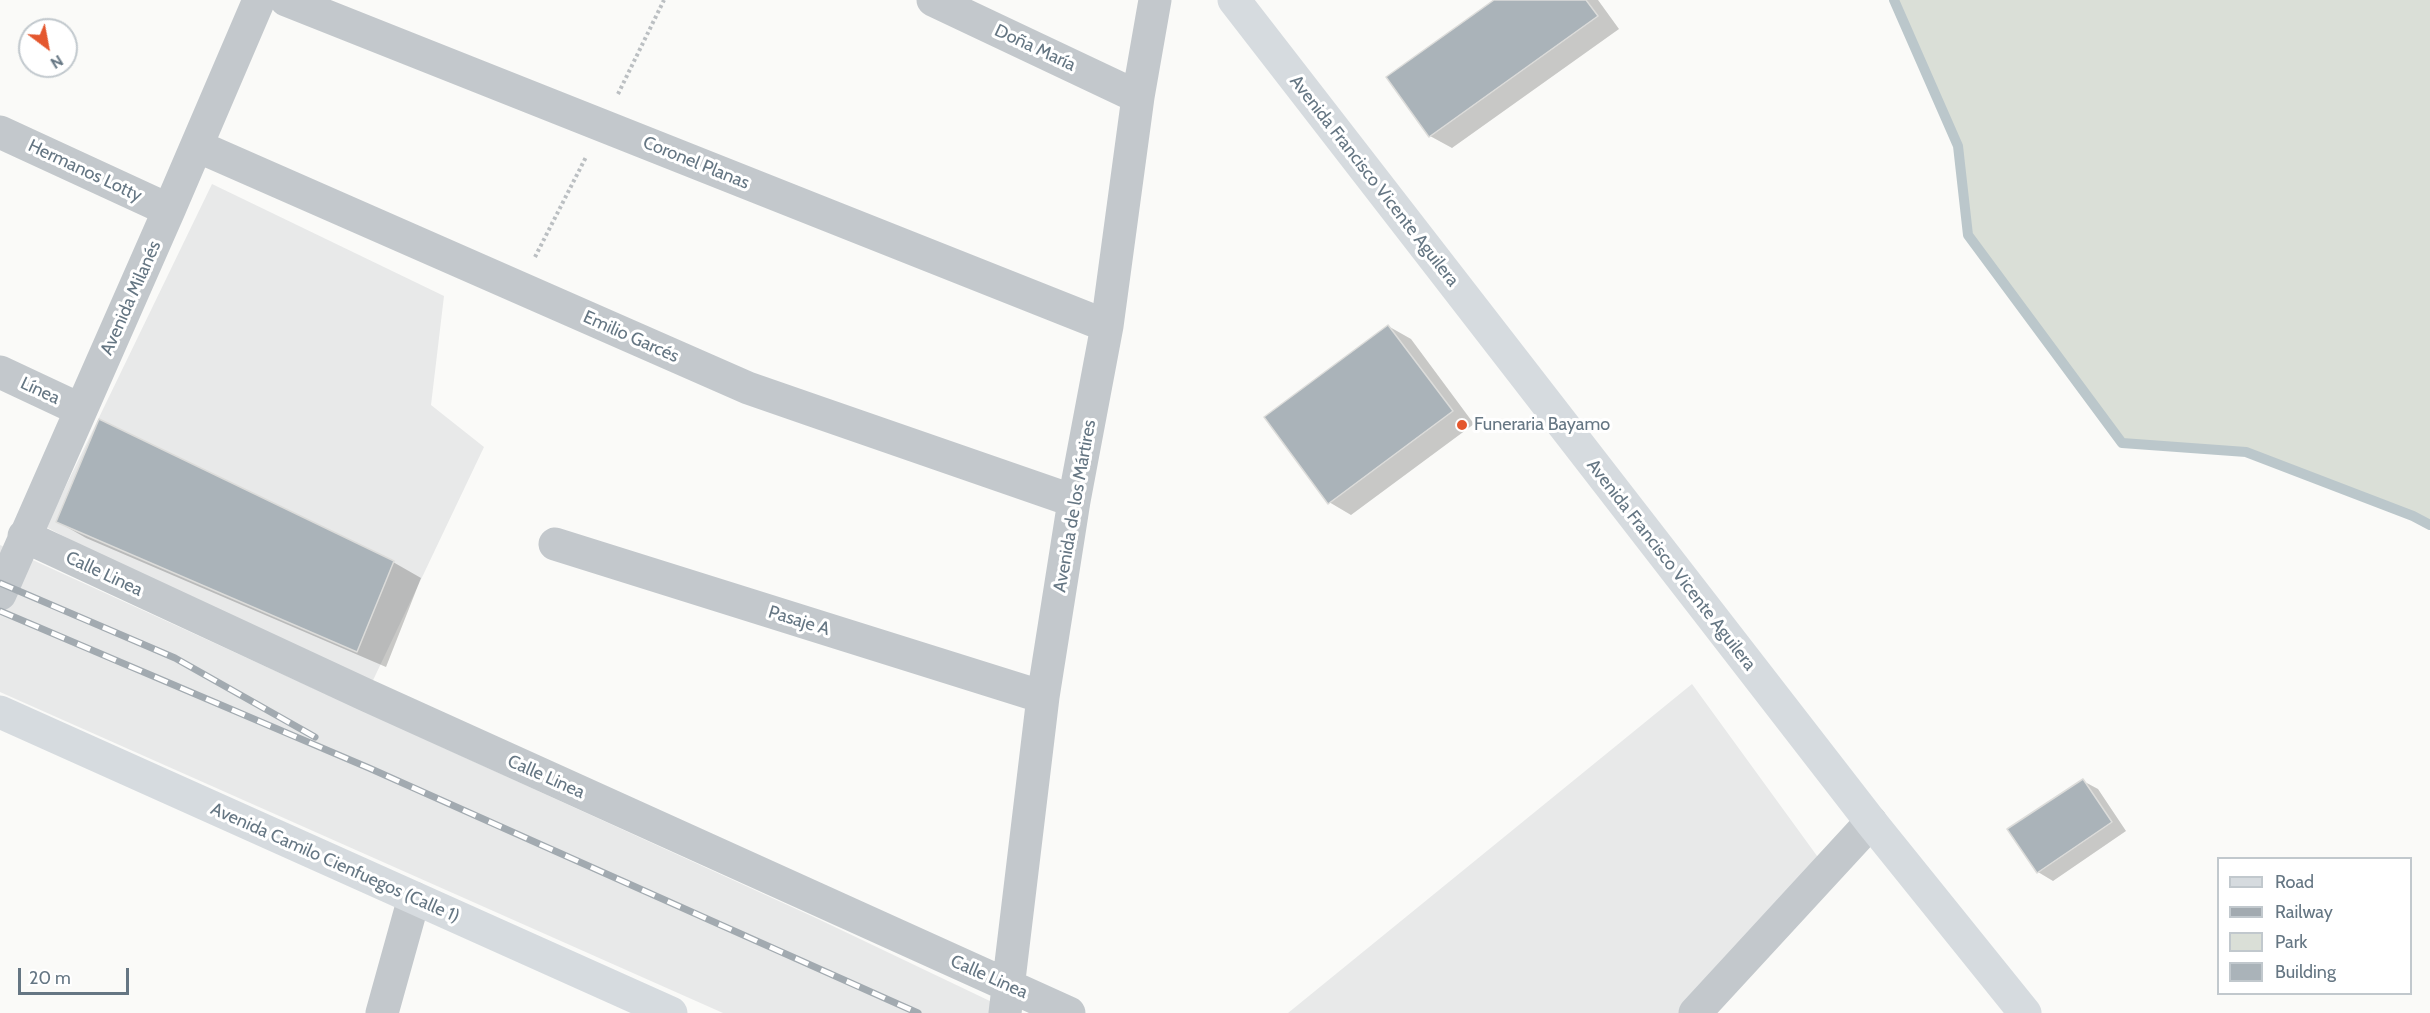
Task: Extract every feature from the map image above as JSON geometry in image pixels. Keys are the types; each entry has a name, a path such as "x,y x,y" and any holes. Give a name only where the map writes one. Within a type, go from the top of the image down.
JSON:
{"main road":[{"name":"Avenida Francisco Vicente Aguilera","path":"1234,0 1871,822 2025,1013"},
{"name":"Avenida Camilo Cienfuegos (Calle 1)","path":"0,712 671,1013"}],"street":[{"name":"Avenida Milanés","path":"0,594 259,0"},
{"name":"Coronel Planas","path":"286,0 1107,326"},
{"name":"Doña María","path":"933,0 1138,97"},
{"name":"Avenida de los Mártires","path":"1007,1000 1043,697 1074,501 1107,326 1138,97 1155,0"},
{"name":"Hermanos Lotty","path":"0,132 169,210"},
{"name":"Emilio Garcés","path":"197,146 748,388 1074,501"},
{"name":"Línea","path":"0,372 81,410"},
{"name":"Calle Linea","path":"24,536 366,695 1007,1000 1069,1013"},
{"name":"Pasaje A","path":"555,544 1043,697"},
{"path":"1695,1013 1871,822"},
{"path":"382,1013 414,898"}],"shaded area":[{"path":"212,184 444,296 431,405 484,447 366,695 46,527"},
{"path":"0,545 816,918 1015,1013 723,1013 0,692"},
{"path":"1692,684 1820,860 1684,1013 1288,1013"}],"green space":[{"path":"1894,0 2430,0 2430,525 2413,516 2246,452 2122,443 1968,235 1958,146"}],"building":[{"path":"1494,0 1586,0 1598,16 1429,137 1386,77"},
{"path":"1388,325 1453,411 1328,504 1264,417"},
{"path":"99,419 394,561 357,652 56,522"},
{"path":"2083,779 2112,822 2037,873 2007,829"}],"waterway":[{"path":"1894,0 1958,146 1968,235 2122,443 2246,452 2413,516 2430,525"}],"railway":[{"path":"0,583 175,658 315,737"},
{"path":"0,611 369,768 918,1013"}],"place":[{"name":"Funeraria Bayamo","path":"1462,425"}]}
